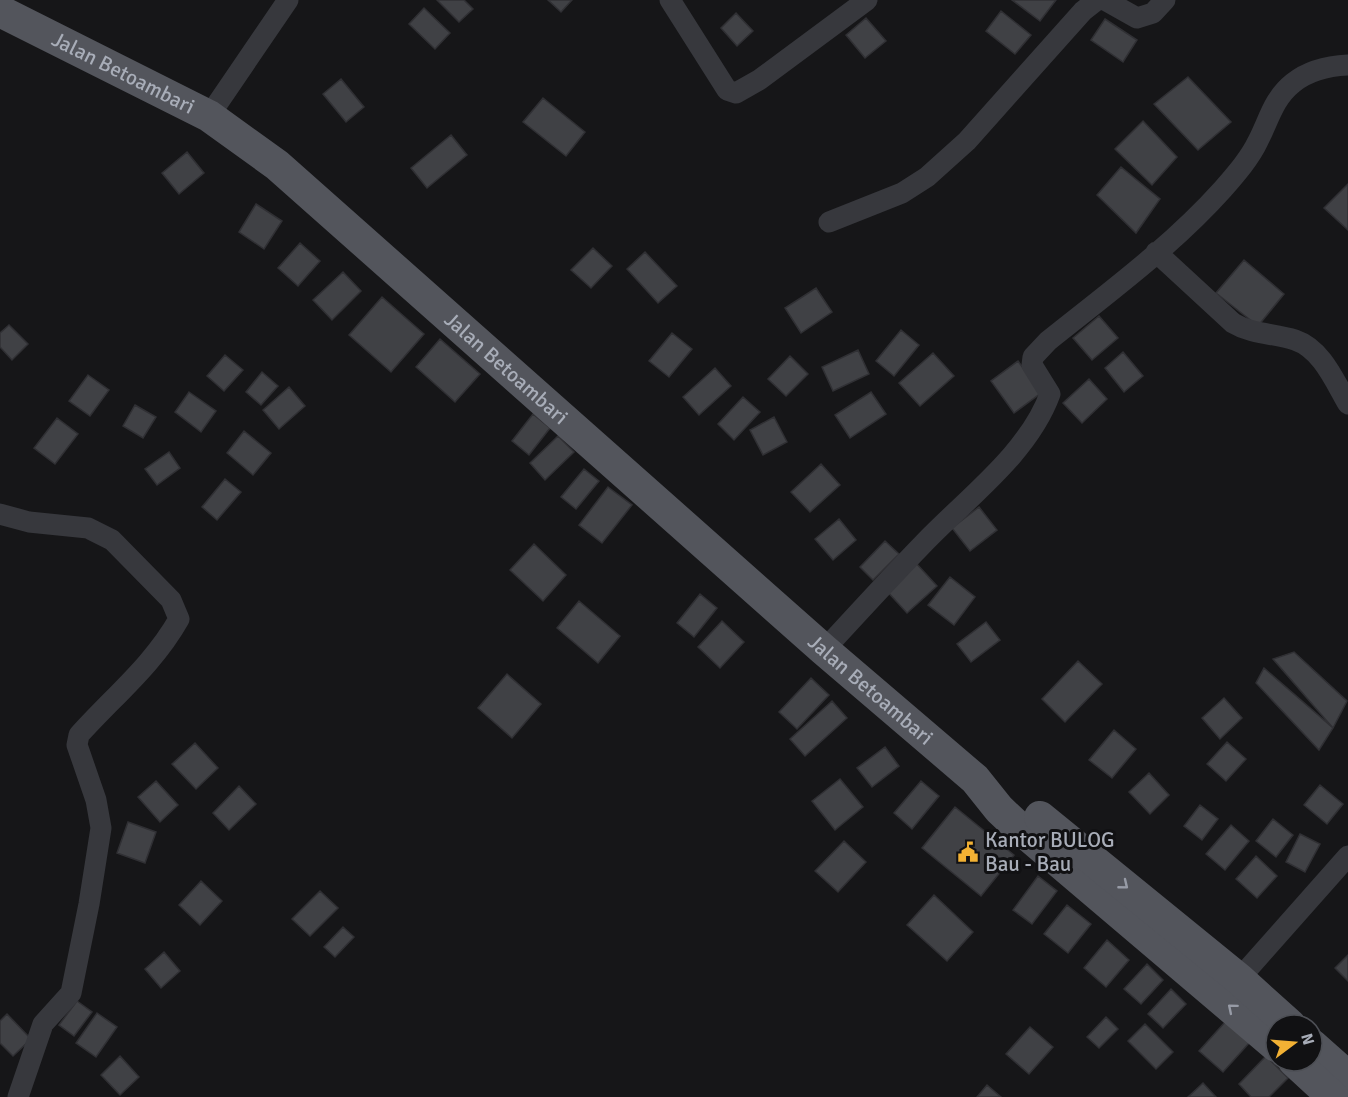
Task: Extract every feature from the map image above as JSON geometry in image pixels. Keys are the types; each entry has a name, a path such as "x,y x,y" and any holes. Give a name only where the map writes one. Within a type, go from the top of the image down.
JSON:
{"main road":[{"name":"Jalan Betoambari","path":"0,11 209,116 277,165 824,650 975,779 999,809 1017,826 1264,1036"},
{"name":"Jalan Betoambari","path":"975,779 992,784 1014,796 1239,979 1277,1013"},
{"path":"1324,1056 1348,1077"},
{"path":"1307,1073 1333,1097"}],"street":[{"path":"209,116 288,0"},
{"path":"669,0 727,90 736,93 759,81 867,0"},
{"path":"829,222 902,193 927,177 967,141 1083,10 1098,0"},
{"path":"1105,0 1137,18 1153,13 1165,0"},
{"path":"824,650 923,543 996,471 1034,427 1050,394 1032,365 1034,357 1048,340 1199,215 1225,187 1259,140 1274,104 1293,83 1311,72 1330,66 1348,65"},
{"path":"1156,252 1233,323 1246,331 1296,340 1314,352 1348,404"},
{"path":"0,514 28,522 88,528 112,540 160,587 171,600 179,619 165,644 135,680 79,735 77,745 96,800 100,828 89,904 71,993 44,1024 18,1097"},
{"path":"1239,979 1348,856"}],"building":[{"path":"437,0 464,0 473,9 459,22"},
{"path":"548,0 572,0 561,12"},
{"path":"1012,0 1056,0 1040,21"},
{"path":"424,8 450,33 435,49 409,24"},
{"path":"1001,11 1031,35 1015,54 986,31"},
{"path":"736,13 753,31 737,46 721,28"},
{"path":"866,18 886,41 865,58 846,35"},
{"path":"1105,19 1137,40 1123,62 1091,40"},
{"path":"1188,77 1231,122 1198,150 1154,104"},
{"path":"341,79 364,107 346,122 323,94"},
{"path":"543,98 585,132 566,156 523,122"},
{"path":"1143,121 1177,157 1152,185 1115,149"},
{"path":"451,135 467,155 427,188 411,168"},
{"path":"187,152 204,173 179,194 162,173"},
{"path":"1121,167 1160,199 1136,233 1097,195"},
{"path":"1348,184 1348,230 1324,208"},
{"path":"256,204 282,221 264,249 239,232"},
{"path":"300,243 320,261 298,286 278,268"},
{"path":"593,248 612,266 591,288 571,270"},
{"path":"645,252 677,286 658,303 627,269"},
{"path":"1244,260 1284,294 1258,326 1216,293"},
{"path":"343,272 361,291 332,320 313,300"},
{"path":"816,288 832,312 801,333 785,308"},
{"path":"382,297 424,334 391,372 349,335"},
{"path":"1099,316 1118,338 1092,360 1073,338"},
{"path":"9,325 28,344 12,360 0,347 0,333"},
{"path":"901,330 919,345 894,376 876,361"},
{"path":"672,333 692,349 669,377 649,361"},
{"path":"440,339 480,374 455,402 416,367"},
{"path":"858,350 869,374 833,391 822,367"},
{"path":"1123,352 1143,376 1124,392 1105,368"},
{"path":"933,353 954,376 920,406 899,383"},
{"path":"225,355 243,370 224,391 207,376"},
{"path":"790,356 808,374 786,396 768,379"},
{"path":"1018,361 1041,393 1014,413 991,381"},
{"path":"715,368 731,386 699,415 683,397"},
{"path":"262,372 278,386 261,405 246,392"},
{"path":"88,375 109,390 90,416 69,401"},
{"path":"1089,379 1107,399 1082,423 1063,403"},
{"path":"289,387 305,406 279,429 263,410"},
{"path":"189,392 216,411 201,432 175,412"},
{"path":"871,392 886,414 850,438 835,415"},
{"path":"743,397 760,412 734,440 718,424"},
{"path":"135,405 156,417 143,438 123,426"},
{"path":"533,414 550,428 529,455 512,441"},
{"path":"774,417 787,442 763,455 750,430"},
{"path":"57,418 78,434 55,464 34,448"},
{"path":"244,431 271,453 253,475 227,453"},
{"path":"558,436 574,452 545,480 530,463"},
{"path":"169,452 180,468 157,485 145,469"},
{"path":"821,464 840,485 810,512 791,492"},
{"path":"584,469 599,481 576,509 561,497"},
{"path":"225,479 241,492 217,520 202,507"},
{"path":"608,487 632,505 602,543 579,525"},
{"path":"979,507 997,530 970,551 952,528"},
{"path":"839,519 856,540 833,560 815,539"},
{"path":"885,541 899,554 873,580 860,567"},
{"path":"534,544 566,575 543,601 510,570"},
{"path":"915,562 937,586 907,613 885,589"},
{"path":"950,577 975,597 954,625 928,605"},
{"path":"700,594 717,608 694,637 677,623"},
{"path":"579,601 620,636 598,663 557,628"},
{"path":"722,621 744,642 720,668 698,647"},
{"path":"986,622 1000,640 971,662 957,644"},
{"path":"1294,652 1347,701 1333,728 1273,659"},
{"path":"1078,661 1102,684 1065,722 1042,699"},
{"path":"1264,668 1333,728 1319,750 1256,683"},
{"path":"507,674 541,704 512,738 478,708"},
{"path":"811,678 829,695 797,729 779,712"},
{"path":"1224,698 1242,718 1220,739 1202,718"},
{"path":"832,701 847,718 805,756 790,739"},
{"path":"1114,730 1136,749 1112,778 1089,760"},
{"path":"1227,742 1246,759 1226,781 1207,764"},
{"path":"195,743 218,768 196,789 172,764"},
{"path":"885,747 899,766 872,787 857,768"},
{"path":"1149,773 1169,795 1150,814 1129,792"},
{"path":"840,779 863,807 835,830 812,801"},
{"path":"156,781 178,805 160,822 138,797"},
{"path":"921,781 939,796 912,829 894,813"},
{"path":"1320,785 1343,804 1327,824 1304,805"},
{"path":"239,786 256,804 229,830 213,813"},
{"path":"1200,805 1218,819 1202,840 1184,826"},
{"name":"Kantor BULOG Bau - Bau","path":"955,807 1014,855 981,896 922,848"},
{"path":"1273,819 1293,835 1276,857 1256,841"},
{"path":"128,822 156,832 145,863 117,853"},
{"path":"1231,825 1249,841 1225,870 1206,854"},
{"path":"1300,834 1320,844 1305,872 1286,862"},
{"path":"844,841 866,862 838,892 815,871"},
{"path":"1256,856 1277,876 1257,898 1236,879"},
{"path":"1038,876 1057,891 1032,924 1013,910"},
{"path":"201,881 222,901 200,925 179,905"},
{"path":"320,891 338,908 310,936 292,919"},
{"path":"934,895 973,932 947,961 907,925"},
{"path":"1067,905 1091,924 1068,953 1044,934"},
{"path":"343,927 354,937 335,957 324,947"},
{"path":"1107,940 1129,960 1106,987 1084,968"},
{"path":"164,952 180,971 161,988 145,969"},
{"path":"1348,955 1348,981 1335,968"},
{"path":"1147,964 1163,980 1141,1004 1124,989"},
{"path":"1171,989 1186,1004 1163,1028 1148,1014"},
{"path":"77,1001 92,1012 74,1036 59,1025"},
{"path":"97,1013 117,1027 96,1057 76,1043"},
{"path":"7,1014 31,1039 13,1056 0,1043 0,1021"},
{"path":"1106,1017 1118,1029 1099,1048 1087,1037"},
{"path":"1226,1021 1250,1042 1223,1072 1199,1051"},
{"path":"1145,1024 1173,1052 1156,1069 1128,1041"},
{"path":"1030,1027 1053,1047 1029,1074 1006,1054"},
{"path":"120,1056 139,1077 120,1095 101,1075"},
{"path":"1264,1058 1264,1073 1283,1073 1288,1078 1269,1097 1251,1097 1239,1084"},
{"path":"1203,1083 1216,1097 1188,1097"},
{"path":"987,1085 1001,1097 977,1097"}],"place":[{"name":"Kantor BULOG Bau - Bau","path":"968,852"}]}
